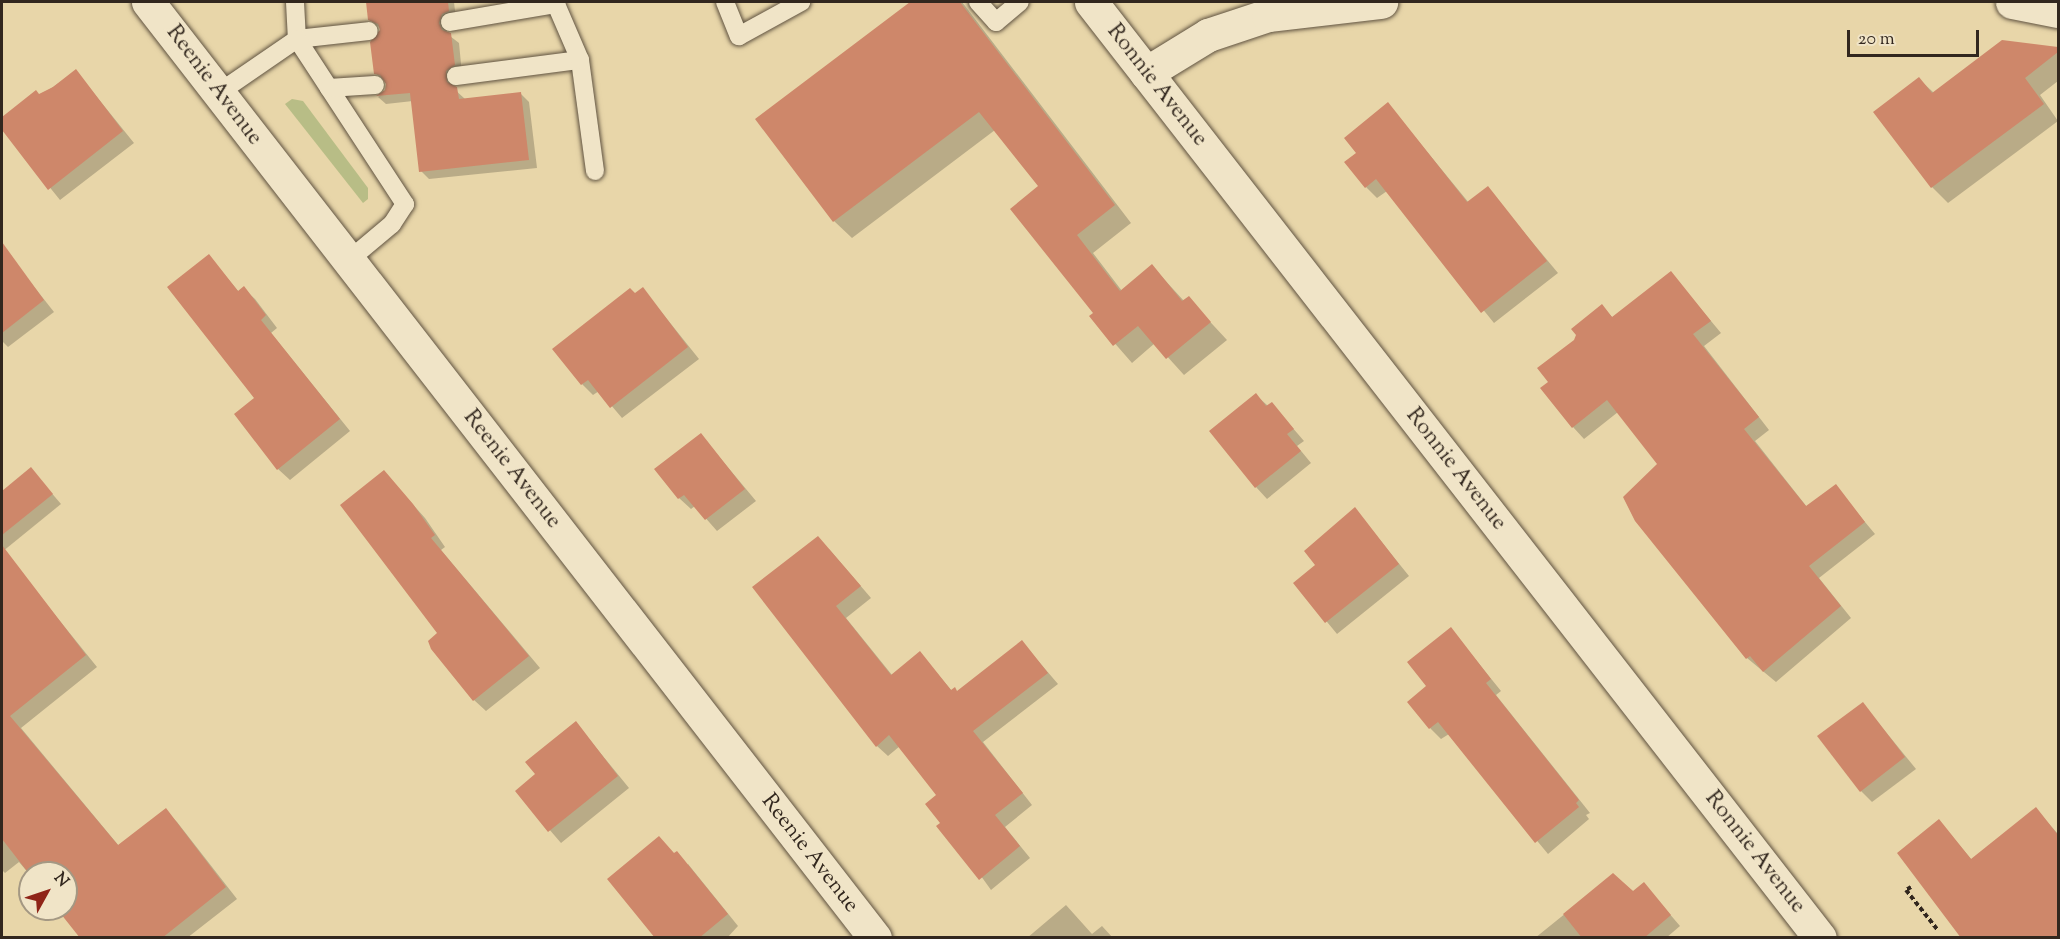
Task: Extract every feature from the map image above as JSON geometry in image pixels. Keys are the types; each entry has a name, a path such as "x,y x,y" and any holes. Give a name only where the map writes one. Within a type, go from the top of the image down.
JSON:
{"street":[{"name":"Reenie Avenue","path":"148,2 217,94 875,938"},
{"name":"Ronnie Avenue","path":"1091,2 1820,938"},
{"path":"1146,73 1208,35 1268,15 1380,2"},
{"path":"2012,2 2058,10"}],"lane":[{"path":"295,2 297,39 405,204 392,224 348,261"},
{"path":"725,2 740,36 801,2"},
{"path":"978,2 996,22 1020,2"},
{"path":"450,22 556,3 579,60 595,171"},
{"path":"217,94 297,39 369,31"},
{"path":"456,76 579,60"},
{"path":"329,88 375,85"}],"path":[{"path":"1911,886 1906,890 1937,929"}],"green space":[{"path":"292,99 303,101 368,188 368,199 363,203 285,104"}],"building":[{"path":"366,2 448,2 449,11 442,14 439,23 442,30 451,33 455,65 446,71 447,82 457,87 459,99 521,92 529,160 419,172 410,93 376,96 385,90 386,84 380,75 374,74 370,42 380,30 378,24 368,20"},
{"path":"910,2 960,2 1115,205 1077,235 1120,291 1152,264 1182,301 1189,296 1211,322 1166,359 1138,326 1113,346 1089,316 1093,313 1010,209 1038,186 979,112 833,222 755,119"},
{"path":"2002,40 2058,47 2058,52 2025,78 2044,104 1931,188 1873,112 1919,77 1932,93"},
{"path":"76,69 123,131 48,190 2,130 2,117 36,90 39,94 53,87"},
{"path":"1388,102 1467,202 1488,186 1547,261 1481,313 1376,179 1365,188 1344,162 1356,153 1344,138"},
{"path":"2,242 44,300 2,333"},
{"path":"209,254 238,291 244,286 266,315 261,320 340,419 277,470 234,414 254,398 167,287"},
{"path":"1671,271 1711,321 1693,334 1759,417 1744,429 1806,506 1836,484 1865,522 1809,566 1841,606 1763,672 1750,656 1746,659 1635,521 1623,497 1657,464 1607,400 1572,428 1540,388 1548,382 1537,368 1574,340 1576,335 1571,329 1602,304 1612,317"},
{"path":"643,287 688,347 610,408 588,380 581,385 552,349 630,288 635,293"},
{"path":"1256,393 1266,406 1272,402 1294,429 1287,434 1301,451 1255,488 1209,431"},
{"path":"701,433 745,489 705,520 684,495 678,499 654,469"},
{"path":"31,467 53,494 2,535 2,491"},
{"path":"384,470 413,504 435,535 431,538 529,656 473,701 431,649 428,641 437,633 340,505"},
{"path":"1355,507 1399,564 1325,623 1293,583 1315,565 1304,551"},
{"path":"818,536 861,586 836,606 891,675 920,651 951,690 955,687 957,691 1022,640 1048,673 973,731 1023,793 995,815 1020,846 979,880 936,826 940,823 925,804 936,795 889,735 876,747 752,587"},
{"path":"2,545 86,655 10,716 118,845 166,808 226,887 162,938 80,938 67,921 78,921 78,861 19,861 2,839"},
{"path":"1451,627 1491,679 1486,683 1579,800 1576,803 1579,807 1535,843 1438,722 1429,729 1407,702 1426,686 1407,662"},
{"path":"1863,702 1905,757 1860,792 1817,736"},
{"path":"576,721 618,776 548,832 515,791 535,774 525,762"},
{"path":"2036,807 2058,835 2058,938 1961,938 1897,853 1939,819 1971,859"},
{"path":"659,836 674,853 677,851 728,914 699,938 655,938 607,879"},
{"path":"1613,873 1633,891 1644,882 1671,915 1644,938 1582,938 1563,914"}]}
